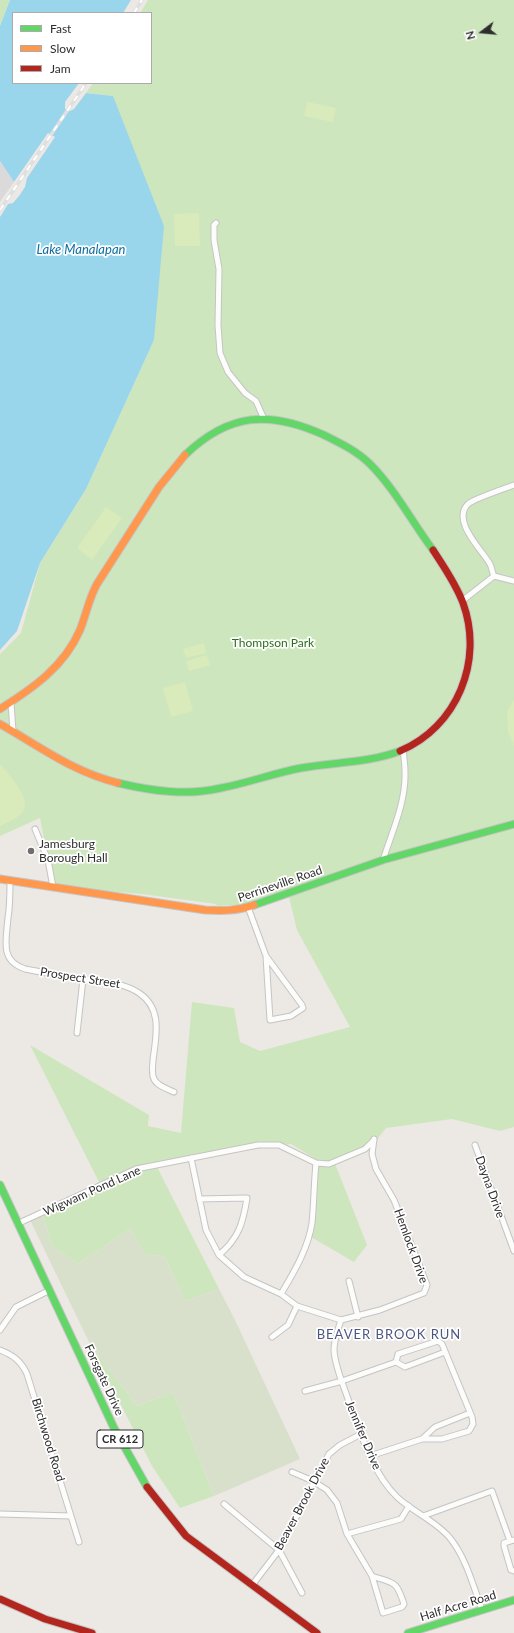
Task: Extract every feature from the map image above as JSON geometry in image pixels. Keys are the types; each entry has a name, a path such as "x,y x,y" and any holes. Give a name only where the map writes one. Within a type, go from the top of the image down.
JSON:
{"street":[{"path":"216,223 214,225 214,240 219,269 218,330 220,353 228,372 245,393 256,401 264,419"},
{"path":"0,709 11,703 57,667 83,625 92,593 162,483 184,455 205,436 232,424 264,419 300,426 346,446 368,462 386,483 449,577 462,601 468,619 470,639 469,659 461,694 439,726 403,750 387,755 359,761 314,766 274,773 213,790 165,793 102,778 77,768 0,724"},
{"path":"494,576 490,564 468,533 464,522 463,511 468,503 514,484"},
{"path":"462,601 494,576"},
{"path":"494,576 514,581"},
{"path":"11,703 13,731"},
{"path":"383,860 399,812 404,789 405,772 403,750"},
{"name":"Perrineville Road","path":"0,879 205,910 227,911 248,908 383,860 514,824"},
{"path":"35,829 48,860 53,887"},
{"name":"Prospect Street","path":"10,881 8,919 4,950 9,960 17,967 25,969 119,984 138,992 152,1006 157,1027 152,1070 154,1078 161,1086 174,1092"},
{"path":"248,908 266,956 302,1005 303,1008 291,1016 270,1020 266,956"},
{"path":"77,1033 84,979"},
{"name":"Hemlock Drive","path":"191,1158 206,1230 219,1256 244,1277 281,1294 297,1306 341,1320 358,1317 380,1310 424,1293 427,1285 394,1200 376,1169 372,1154 374,1139 365,1150 329,1164 316,1163"},
{"name":"Wigwam Pond Lane","path":"18,1224 136,1169 258,1145 279,1145 316,1163"},
{"name":"Dayna Drive","path":"475,1145 514,1251"},
{"path":"281,1294 297,1268 312,1224 316,1163"},
{"name":"Forsgate Drive","path":"0,1185 114,1428 147,1487 186,1536 253,1584 317,1633"},
{"path":"200,1199 247,1198 244,1218 238,1233 229,1247 219,1256"},
{"path":"349,1281 358,1317"},
{"path":"0,1330 16,1307 50,1290"},
{"path":"272,1337 288,1325 297,1306"},
{"name":"Jennifer Drive","path":"341,1320 336,1334 334,1350 342,1381 370,1456 383,1480 396,1496 449,1536 459,1552 482,1610"},
{"path":"370,1456 422,1439 442,1439 469,1431 473,1424 442,1344 438,1340 398,1354 396,1362"},
{"name":"Birchwood Road","path":"0,1350 11,1354 21,1363 27,1374 79,1542"},
{"path":"305,1391 342,1381 396,1362 405,1367 445,1352"},
{"path":"422,1439 435,1427 470,1413"},
{"name":"Beaver Brook Drive","path":"253,1584 279,1550 329,1454 340,1445 361,1434"},
{"path":"292,1472 314,1481 327,1490 337,1503 347,1534 372,1576 383,1612 402,1607 404,1604 398,1587 393,1583 372,1576"},
{"path":"423,1516 492,1491 512,1541 504,1543 504,1546 511,1570 514,1571"},
{"path":"224,1504 279,1550 302,1593"},
{"path":"347,1534 401,1518 409,1506"},
{"path":"0,1514 71,1516"},
{"path":"0,1599 37,1616 92,1633"},
{"name":"Half Acre Road","path":"408,1633 514,1600"}],"shaded area":[{"path":"0,161 14,182 0,202"}],"green space":[{"path":"0,0 10,0 0,26"},
{"name":"Thompson Park","path":"148,0 514,0 514,1127 500,1131 452,1119 386,1128 372,1146 334,1161 367,1245 354,1262 311,1237 319,1161 291,1144 155,1163 219,1289 185,1301 164,1256 146,1255 130,1229 78,1264 52,1246 42,1212 100,1184 30,1045 149,1115 148,1126 181,1133 192,1002 234,1008 240,1042 260,1051 350,1027 297,930 288,893 248,907 232,905 217,906 216,904 142,894 53,887 40,818 0,836 0,654 21,633 40,563 86,489 154,340 113,96 86,93 92,84 152,84 152,12 141,12"},
{"path":"307,102 336,108 333,122 304,116"},
{"path":"199,213 200,246 175,246 174,214"},
{"path":"106,507 122,518 92,560 77,548"},
{"path":"204,643 206,653 186,658 183,649"},
{"path":"207,655 210,665 189,671 186,661"},
{"path":"185,682 193,711 171,717 163,688"},
{"path":"514,700 514,746 508,731 507,711"},
{"path":"0,764 14,780 22,794 25,801 25,808 17,817 0,826"},
{"path":"42,1212 52,1246 78,1264 130,1229 146,1255 164,1256 185,1301 219,1289 300,1459 214,1496 173,1392 137,1406 90,1344 29,1218"},
{"path":"90,1344 137,1406 173,1392 214,1496 180,1508 152,1466"}],"water":[{"name":"Lake Manalapan","path":"10,0 131,0 124,12 12,12 12,84 78,84 65,102 65,109 70,111 74,109 86,93 113,96 164,226 154,340 86,489 40,563 17,631 0,650 0,217 8,204 13,203 19,196 25,187 27,178 55,137 48,133 14,182 0,161 0,26"}],"railway":[{"path":"135,12 142,0"},
{"path":"0,210 85,84"}],"traffic: fast":[{"path":"185,455 201,441 218,431 234,424 250,420 267,419 304,427 342,444 360,455 370,464 387,484 433,550"},
{"path":"118,783 170,792 195,792 231,786 301,768 376,758 400,751"},
{"path":"254,905 383,860 514,824"},
{"path":"0,1185 114,1428 147,1487"},
{"path":"408,1633 514,1600"}],"traffic: slow":[{"path":"0,709 36,685 65,655 80,630 97,584 159,487 185,455"},
{"path":"0,724 57,758 86,772 118,783"},
{"path":"0,879 205,910 230,910 254,905"}],"traffic: jam":[{"path":"400,751 420,740 437,726 451,709 461,690 467,669 470,647 469,625 463,603 453,582 433,550"},
{"path":"147,1487 186,1536 317,1633"},
{"path":"0,1599 45,1619 92,1633"}],"place":[{"name":"Jamesburg Borough Hall","path":"31,851"}],"district":[{"name":"BEAVER BROOK RUN","path":"389,1335"}]}
